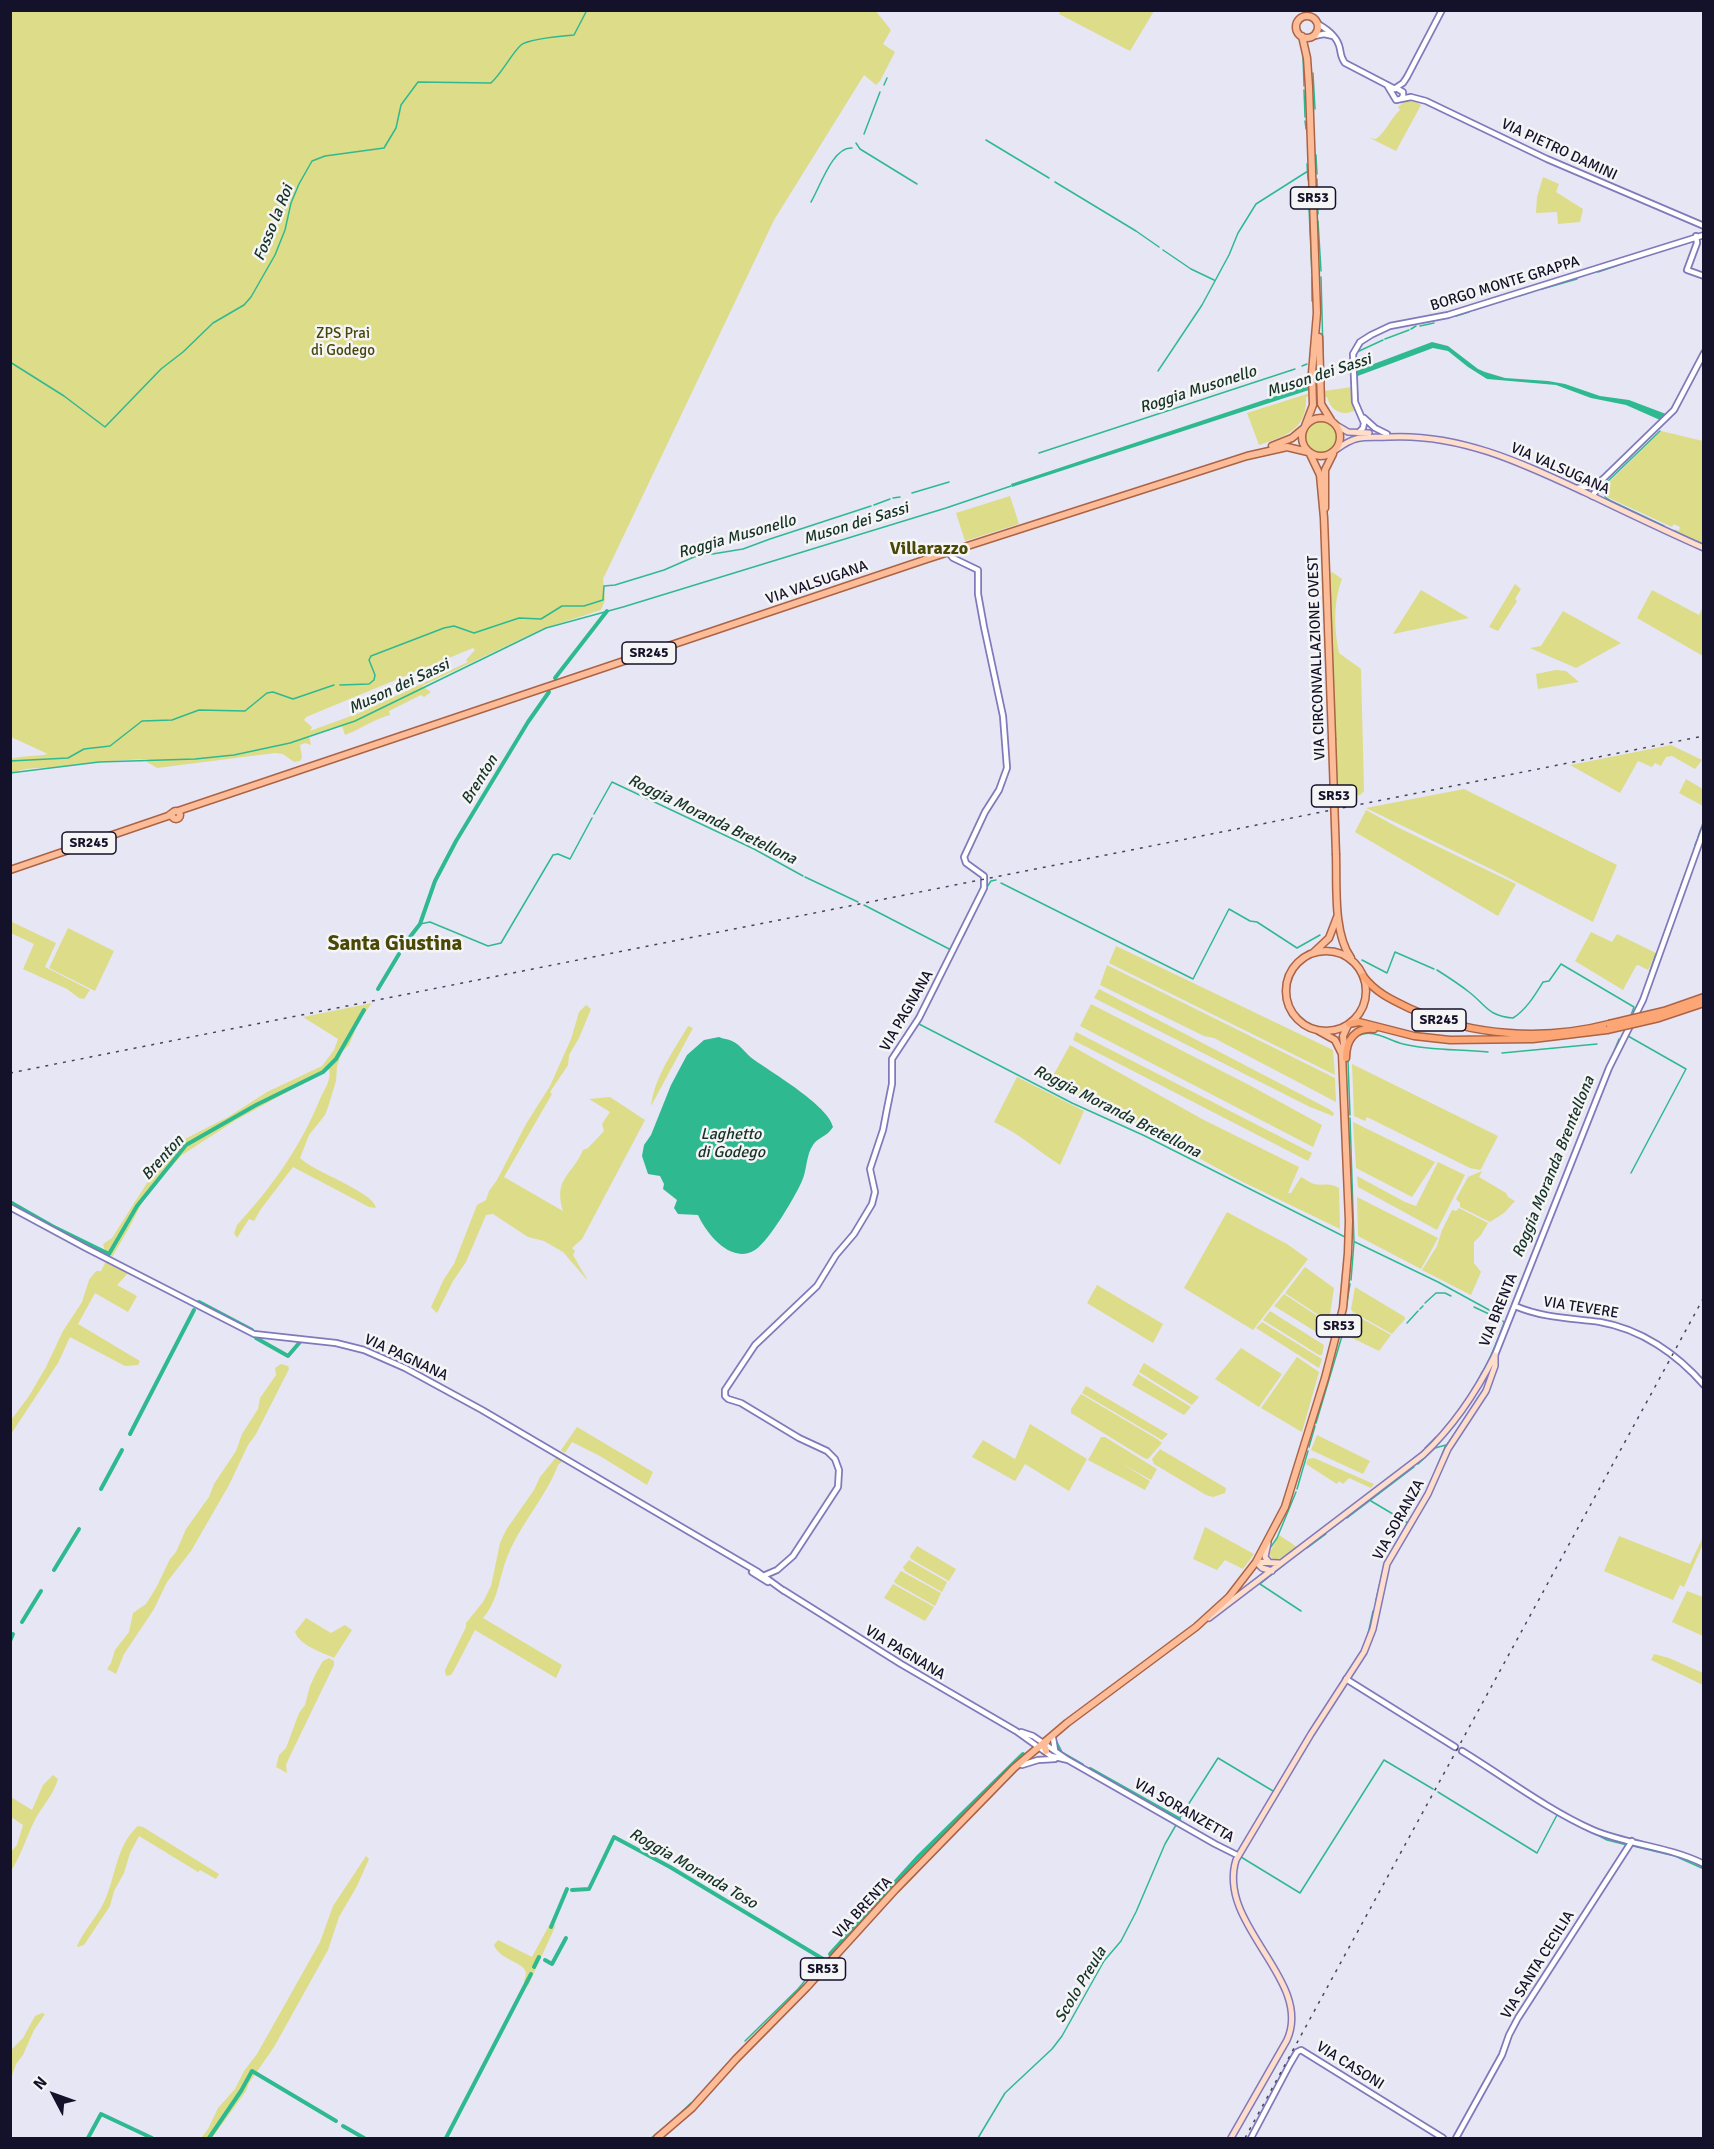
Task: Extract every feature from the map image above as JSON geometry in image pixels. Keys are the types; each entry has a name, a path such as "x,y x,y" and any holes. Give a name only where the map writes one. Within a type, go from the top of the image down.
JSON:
{"highway":[{"name":"SR245","path":"1363,976 1377,992 1385,997 1434,1019 1495,1032 1531,1033 1608,1027 1704,997"},
{"name":"SR245","path":"1346,1058 1349,1040 1356,1032 1364,1029 1376,1029 1410,1037 1457,1040 1533,1039 1659,1018 1704,1003"},
{"name":"SR245","path":"1349,1024 1359,1022 1428,1038"}],"main road":[{"name":"VIA CIRCONVALLAZIONE OVEST","path":"1196,1627 1229,1597 1268,1543 1285,1508 1328,1367 1342,1308 1348,1253 1346,1058 1343,1038 1349,1024 1359,1014 1366,990 1363,976 1343,944 1338,905 1324,518 1320,471 1302,441 1316,392 1317,313 1307,58 1302,36 1297,30 1301,10"},
{"path":"1299,20 1311,14 1318,24"},
{"name":"VIA CIRCONVALLAZIONE OVEST","path":"1307,58 1318,24"},
{"path":"1302,36 1313,36"},
{"name":"VIA CIRCONVALLAZIONE OVEST","path":"1316,392 1340,436 1325,470 1324,518"},
{"path":"1305,427 1311,421 1319,418 1327,419 1335,424"},
{"name":"VIA VALSUGANA","path":"1335,424 1347,432 1437,440 1483,449 1531,467 1704,548"},
{"name":"VIA VALSUGANA","path":"465,715 948,552 1247,456 1289,440 1305,427"},
{"name":"VIA VALSUGANA","path":"1353,438 1400,436"},
{"path":"1309,453 1325,457 1353,438"},
{"name":"VIA VALSUGANA","path":"1247,456 1287,447 1309,453"},
{"name":"SR245","path":"10,870 465,715"},
{"name":"VIA CIRCONVALLAZIONE OVEST","path":"1338,905 1335,925 1325,943 1296,966 1290,975 1287,998 1290,1008 1298,1019 1306,1026 1329,1035 1340,1048 1345,1098"},
{"path":"1309,956 1320,952 1334,952 1355,964"},
{"path":"1317,1030 1335,1030 1349,1024"},
{"name":"VIA BRENTA","path":"987,1797 1067,1723 1408,1468 1433,1445 1470,1400 1494,1355"},
{"name":"VIA SORANZA","path":"1237,1855 1364,1652 1371,1635 1387,1564 1428,1494 1448,1449 1486,1391 1495,1366 1494,1355"},
{"path":"1268,1543 1265,1557 1270,1564"},
{"path":"1256,1562 1262,1568 1272,1571"},
{"name":"VIA BRENTA","path":"1256,1562 1270,1564 1284,1562"},
{"name":"VIA BRENTA","path":"657,2139 692,2108 895,1890 1030,1754 1088,1708"},
{"path":"1016,1771 1041,1746"},
{"name":"VIA SORANZETTA","path":"1231,2139 1287,2040 1293,2024 1292,2006 1287,1993 1243,1914 1233,1891 1232,1874 1237,1855"}],"street":[{"path":"1401,99 1404,82 1442,10"},
{"path":"1318,24 1329,31 1340,46 1341,58 1345,63 1387,86 1403,91 1410,97"},
{"path":"1313,36 1324,34 1333,36"},
{"path":"1392,95 1396,88 1404,82"},
{"path":"1387,86 1396,99 1410,97"},
{"name":"VIA PIETRO DAMINI","path":"1410,97 1430,102 1546,159 1697,225 1703,231"},
{"name":"BORGO MONTE GRAPPA","path":"1360,414 1355,402 1353,354 1364,339 1390,326 1448,315 1696,237 1703,231"},
{"path":"1696,237 1697,243 1687,270 1704,276"},
{"path":"1575,488 1593,486 1603,479 1676,408 1704,352"},
{"path":"1360,414 1370,424 1387,434"},
{"path":"1358,433 1364,426 1360,414"},
{"path":"1353,438 1368,433 1370,424"},
{"path":"1591,495 1603,479"},
{"path":"1591,495 1593,486"},
{"path":"1600,486 1600,494 1605,502"},
{"name":"VIA PAGNANA","path":"768,1578 792,1556 831,1499 839,1484 839,1470 835,1459 826,1451 799,1438 741,1403 728,1399 724,1395 725,1390 755,1345 817,1286 872,1204 875,1192 870,1178 870,1167 883,1130 892,1084 892,1059 919,1018 985,884 983,874 966,863 965,853 985,812 999,790 1008,768 1003,716 978,592 978,570 952,558 948,552"},
{"name":"VIA BRENTA","path":"1494,1355 1609,1068 1643,1000 1704,830"},
{"name":"VIA PAGNANA","path":"10,1207 254,1334 336,1342 364,1350 405,1368 482,1410 768,1578 784,1591 901,1664 1041,1746"},
{"name":"VIA TEVERE","path":"1515,1306 1543,1316 1598,1322 1632,1330 1648,1338 1693,1373 1704,1385"},
{"name":"VIA PAGNANA","path":"740,1563 755,1574 768,1578"},
{"path":"1346,1679 1455,1747"},
{"name":"VIA PAGNANA","path":"1016,1731 1029,1741 1041,1746"},
{"path":"1053,1738 1055,1750"},
{"path":"1029,1741 1030,1754"},
{"name":"VIA SORANZETTA","path":"1041,1746 1055,1750 1068,1760 1237,1855"},
{"name":"VIA SORANZETTA","path":"1041,1746 1058,1759 1068,1760"},
{"path":"1462,1751 1580,1823 1603,1833 1677,1852 1704,1864"},
{"path":"1022,1765 1038,1760 1058,1759"},
{"name":"VIA SANTA CECILIA","path":"1456,2139 1502,2055 1518,2018 1632,1841"},
{"name":"VIA CASONI","path":"1251,2139 1294,2058 1301,2050 1443,2139"}],"green space":[{"name":"ZPS Prai di Godego","path":"875,10 891,30 883,44 895,52 876,85 864,75 774,220 603,579 605,600 601,610 542,629 422,686 431,692 389,711 390,715 351,733 345,735 342,726 309,736 311,745 305,743 300,745 302,758 300,761 294,762 283,754 275,753 157,768 147,762 148,759 136,759 28,769 11,774 11,759 48,754 11,737 11,11","holes":["473,648 475,650 466,660 468,662 359,713 310,731 312,727 304,720 306,717"]},
{"path":"1061,10 1154,11 1130,51 1059,14"},
{"path":"1405,101 1421,105 1396,151 1370,138 1376,139 1379,136 1400,110 1398,107"},
{"path":"1543,177 1559,184 1556,192 1583,209 1580,222 1558,224 1557,212 1536,213 1537,197"},
{"path":"1352,387 1351,398 1356,410 1351,412 1342,413 1334,409 1327,397 1324,397 1324,391"},
{"path":"1310,393 1310,396 1306,397 1303,417 1299,424 1286,435 1259,445 1247,413"},
{"path":"1321,421 1332,426 1337,437 1332,448 1321,453 1310,448 1305,437 1310,426"},
{"path":"1661,431 1703,441 1703,546 1674,532 1675,529 1679,531 1680,527 1674,524 1672,527 1607,497 1604,492 1608,483"},
{"path":"1010,496 1019,524 965,541 956,513"},
{"path":"1332,572 1342,579 1335,616 1339,653 1361,669 1364,791 1360,795 1337,798 1329,575"},
{"path":"1515,584 1521,589 1515,599 1517,601 1498,631 1489,627"},
{"path":"1421,590 1469,618 1393,634"},
{"path":"1652,590 1699,615 1703,607 1703,656 1637,618"},
{"path":"1563,611 1621,643 1576,668 1530,648 1541,646"},
{"path":"1556,670 1566,671 1579,682 1538,689 1536,674"},
{"path":"1671,745 1702,760 1695,769 1672,756 1666,757 1661,766 1655,763 1652,767 1638,761 1620,793 1570,765"},
{"path":"1686,779 1703,789 1703,806 1679,793"},
{"path":"1464,789 1617,865 1593,922 1366,808"},
{"path":"1366,810 1516,884 1498,916 1355,832"},
{"path":"10,921 56,943 45,967 90,990 84,999 23,969 34,944 11,933"},
{"path":"68,928 114,951 95,991 49,968"},
{"path":"1591,932 1612,942 1617,934 1656,953 1648,970 1636,966 1623,990 1575,961"},
{"path":"1116,946 1333,1050 1335,1075 1109,963"},
{"path":"1107,965 1335,1078 1336,1102 1214,1038 1204,1036 1100,985"},
{"path":"1099,989 1329,1109 1334,1113 1333,1116 1310,1107 1094,998"},
{"path":"372,1003 359,1021 349,1045 342,1052 325,1115 309,1135 300,1158 365,1195 376,1208 369,1207 293,1167 254,1221 249,1219 237,1238 234,1233 237,1225 274,1181 295,1150 327,1084 329,1069 236,1120 182,1155 147,1193 112,1257 106,1254 103,1244 112,1238 152,1175 179,1142 228,1117 267,1092 322,1066 334,1050 338,1039 303,1017"},
{"path":"1091,1004 1322,1125 1313,1147 1080,1026"},
{"path":"586,1005 591,1009 569,1055 568,1065 550,1092 552,1094 504,1177 563,1211 560,1191 562,1184 583,1150 588,1148 604,1131 602,1124 610,1112 589,1099 610,1097 645,1120 582,1239 572,1248 575,1251 573,1255 588,1281 563,1252 544,1241 528,1237 493,1214 486,1215 466,1262 453,1281 437,1313 431,1307 454,1264 477,1205 486,1200 526,1124 550,1086 571,1039 579,1012"},
{"path":"688,1026 693,1028 651,1106 660,1075"},
{"path":"1076,1032 1312,1153 1308,1161 1073,1040"},
{"path":"1070,1045 1202,1119 1299,1167 1288,1193 1291,1193 1301,1177 1314,1184 1339,1188 1340,1229 1239,1180 1120,1115 1049,1083"},
{"path":"1352,1064 1498,1136 1481,1169 1470,1168 1367,1117 1365,1121 1354,1116"},
{"path":"1017,1077 1084,1111 1060,1165 994,1122"},
{"path":"1353,1122 1435,1162 1412,1197 1356,1168"},
{"path":"1438,1162 1465,1175 1437,1230 1358,1187 1357,1176 1416,1206"},
{"path":"1482,1171 1479,1177 1515,1201 1504,1213 1490,1222 1460,1207 1456,1199 1468,1177"},
{"path":"1357,1197 1438,1238 1421,1269 1358,1236"},
{"path":"1459,1208 1488,1223 1474,1242 1474,1263 1481,1272 1471,1295 1422,1270 1437,1246 1452,1210 1456,1211"},
{"path":"1227,1212 1287,1244 1308,1259 1253,1330 1184,1288"},
{"path":"106,1261 129,1272 117,1285 137,1296 128,1312 95,1293 78,1324 140,1361 138,1365 125,1366 70,1337 58,1363 11,1434 11,1420 46,1367 63,1331 82,1302 89,1280 96,1271 101,1271"},
{"path":"1305,1267 1334,1288 1329,1322 1285,1293"},
{"path":"1097,1285 1163,1324 1153,1343 1087,1303"},
{"path":"1355,1287 1405,1317 1392,1334 1353,1312 1351,1309"},
{"path":"1284,1294 1328,1323 1326,1338 1274,1306"},
{"path":"1270,1311 1324,1345 1322,1355 1263,1320"},
{"path":"1352,1313 1391,1335 1379,1351 1346,1335"},
{"path":"1262,1322 1322,1359 1319,1368 1256,1328"},
{"path":"1241,1348 1282,1374 1259,1407 1215,1379"},
{"path":"1297,1357 1319,1372 1302,1432 1261,1408"},
{"path":"1144,1363 1199,1397 1192,1405 1139,1372"},
{"path":"281,1364 288,1366 289,1369 229,1485 191,1551 167,1582 154,1609 124,1654 116,1674 107,1669 115,1650 129,1632 133,1613 146,1604 156,1588 186,1529 209,1497 214,1484 236,1451 242,1434 258,1409 260,1398 276,1375 275,1368"},
{"path":"1138,1374 1191,1407 1184,1415 1132,1385"},
{"path":"1086,1386 1168,1434 1162,1440 1082,1393"},
{"path":"1081,1394 1162,1443 1148,1459 1144,1458 1071,1413 1071,1409"},
{"path":"1030,1424 1087,1459 1069,1491 1025,1464 1015,1481 972,1457 983,1440 1015,1459"},
{"path":"577,1427 653,1472 647,1485 572,1442 565,1453 561,1450"},
{"path":"1317,1435 1370,1461 1363,1474 1311,1450"},
{"path":"1101,1437 1105,1437 1157,1469 1151,1480 1121,1463 1150,1481 1145,1490 1088,1460"},
{"path":"1160,1449 1226,1488 1225,1493 1213,1497 1206,1495 1154,1464 1152,1459"},
{"path":"557,1456 564,1460 558,1465 547,1488 513,1543 492,1604 483,1618 562,1665 556,1678 475,1630 453,1672 446,1676 445,1670 466,1623 483,1602 491,1586 500,1543 506,1530 534,1490 540,1477"},
{"path":"1314,1458 1374,1484 1371,1488 1349,1478 1343,1484 1339,1481 1337,1484 1306,1464 1308,1459"},
{"path":"1205,1527 1254,1554 1243,1569 1225,1560 1217,1570 1193,1559"},
{"path":"1279,1535 1297,1547 1274,1561 1269,1554"},
{"path":"1619,1536 1690,1564 1703,1537 1703,1544 1684,1587 1680,1585 1673,1600 1604,1571"},
{"path":"917,1546 956,1569 949,1581 911,1559 910,1556"},
{"path":"909,1560 947,1582 942,1592 905,1571 903,1567"},
{"path":"901,1571 941,1593 935,1606 895,1583"},
{"path":"893,1584 934,1607 925,1621 884,1598"},
{"path":"1687,1591 1703,1597 1703,1636 1672,1622"},
{"path":"306,1618 331,1633 345,1625 352,1630 334,1658 312,1648 298,1637 295,1632"},
{"path":"1654,1654 1703,1673 1703,1685 1651,1660"},
{"path":"329,1658 334,1661 334,1665 289,1758 286,1765 287,1773 276,1767 279,1755 286,1748 317,1671 323,1661"},
{"path":"53,1775 58,1779 56,1784 37,1816 11,1871 11,1852 17,1845 23,1825 11,1817 11,1797 32,1810 43,1785"},
{"path":"138,1826 219,1874 216,1879 200,1870 198,1872 139,1836 114,1891 110,1906 84,1945 78,1947 104,1902 125,1842"},
{"path":"366,1856 369,1859 339,1917 328,1950 274,2047 212,2138 201,2138 218,2108 235,2089 244,2071 257,2054 320,1942 333,1906"},
{"path":"559,1907 553,1919 555,1927 528,1986 524,1982 525,1969 501,1954 494,1945 498,1940 532,1957"},
{"path":"45,2014 34,2030 11,2078 12,2049 23,2038 35,2016"}],"water":[{"path":"1432,342 1448,346 1485,372 1505,378 1565,384 1600,396 1629,400 1666,414 1660,420 1626,405 1591,398 1556,385 1487,379 1448,351 1433,348 1355,377 1355,371"},
{"path":"1309,385 1309,390 1012,487 1011,484"},
{"name":"Laghetto di Godego","path":"719,1037 730,1040 741,1047 753,1059 811,1100 821,1109 833,1127 813,1145 802,1181 774,1228 761,1245 746,1254 737,1253 720,1245 698,1215 678,1214 674,1208 677,1200 663,1189 664,1184 660,1176 648,1174 642,1156 644,1145 651,1135 671,1085 687,1055 704,1040"}],"waterway":[{"name":"Fosso la Roi","path":"10,362 64,396 105,427 161,369 183,352 213,323 244,305 251,297 275,255 285,230 291,203 312,161 325,156 384,148 396,128 401,105 418,82 491,83 521,45 538,39 574,35 587,10"},
{"path":"1303,56 1304,86"},
{"path":"1313,73 1315,109"},
{"path":"884,85 887,78"},
{"path":"1304,90 1305,117"},
{"path":"864,134 880,92"},
{"path":"1305,121 1306,129"},
{"path":"986,140 1049,178"},
{"path":"856,143 860,149 917,184"},
{"path":"811,202 833,160 845,149 852,148"},
{"path":"1316,155 1317,174"},
{"path":"1307,164 1308,180"},
{"path":"1158,371 1202,305 1238,233 1256,204 1308,171"},
{"path":"1317,179 1318,214"},
{"path":"1055,182 1159,247"},
{"path":"1308,187 1312,273"},
{"path":"1318,221 1321,271"},
{"path":"1163,250 1191,269 1214,280"},
{"name":"Roggia Musonello","path":"1598,272 1639,258"},
{"path":"1312,277 1312,301"},
{"path":"1321,277 1323,351"},
{"name":"Roggia Musonello","path":"1542,289 1577,279"},
{"name":"Roggia Musonello","path":"1519,296 1531,292"},
{"name":"Roggia Musonello","path":"1474,310 1517,296"},
{"name":"Roggia Musonello","path":"1456,316 1469,312"},
{"name":"Roggia Musonello","path":"1420,326 1434,323"},
{"name":"Roggia Musonello","path":"1411,329 1416,326"},
{"name":"Roggia Musonello","path":"1385,339 1409,330"},
{"name":"Roggia Musonello","path":"1357,352 1383,340"},
{"name":"Roggia Musonello","path":"1302,366 1307,364"},
{"path":"1323,367 1324,383"},
{"name":"Roggia Musonello","path":"1039,453 1295,369"},
{"path":"1660,431 1607,482 1603,492 1611,501 1664,526"},
{"name":"Roggia Musonello","path":"912,493 949,482"},
{"name":"Muson dei Sassi","path":"10,773 99,762 195,759 234,755 290,743 355,721 546,628 623,607 1011,486"},
{"name":"Roggia Musonello","path":"893,498 900,497"},
{"path":"874,505 890,499"},
{"name":"Roggia Musonello","path":"340,685 369,684 374,680 375,675 369,660 371,656 444,628 454,626 474,633 519,618 541,619 562,606 584,606 603,600 604,586 615,585 664,570 694,557 743,549 871,506"},
{"path":"1674,531 1704,545"},
{"name":"Brenton","path":"555,678 607,611"},
{"name":"Roggia Musonello","path":"10,761 68,758 84,749 110,746 142,721 172,720 199,710 245,711 267,693 273,692 293,699 334,685"},
{"name":"Brenton","path":"403,946 420,924 435,881 456,841 528,722 549,692"},
{"name":"Roggia Moranda Bretellona","path":"594,814 612,782 754,849 803,876"},
{"name":"Roggia Moranda Bretellona","path":"420,924 430,922 488,946 501,943 553,855 558,854 570,859 592,818"},
{"path":"1698,837 1703,823"},
{"path":"1695,845 1697,840"},
{"path":"1687,869 1692,856"},
{"path":"1681,885 1686,872"},
{"name":"Roggia Moranda Bretellona","path":"805,877 858,902"},
{"name":"Roggia Moranda Bretellona","path":"987,887 991,881 996,880"},
{"name":"Roggia Moranda Bretellona","path":"1001,883 1193,979 1229,909 1250,921 1257,922 1297,948 1320,935"},
{"path":"1677,896 1680,889"},
{"name":"Roggia Moranda Bretellona","path":"964,935 985,892"},
{"path":"1675,902 1677,898"},
{"name":"Roggia Moranda Bretellona","path":"864,905 955,952"},
{"name":"Roggia Moranda Bretellona","path":"940,981 961,939"},
{"name":"Roggia Moranda Bretellona","path":"1362,960 1387,973 1395,952 1434,969"},
{"name":"Brenton","path":"378,989 399,954"},
{"path":"1650,971 1656,954"},
{"name":"Roggia Moranda Bretellona","path":"1437,970 1465,989 1488,1010 1513,1018 1526,1007 1543,982 1549,981 1561,964 1634,1007 1631,1015"},
{"name":"Roggia Moranda Bretellona","path":"939,985 919,1024 1072,1103 1145,1136 1345,1237"},
{"name":"Brenton","path":"10,1202 109,1254 137,1206 186,1145 256,1105 323,1072 336,1059 364,1010"},
{"path":"1357,1036 1369,1033 1414,1046 1488,1052"},
{"path":"1628,1036 1686,1069 1631,1173"},
{"name":"Roggia Moranda Brentellona","path":"1512,1304 1619,1039"},
{"path":"1502,1053 1597,1044"},
{"path":"1348,1061 1350,1115"},
{"path":"1350,1118 1354,1242 1351,1280"},
{"name":"Roggia Moranda Bretellona","path":"1355,1242 1438,1282 1491,1311"},
{"path":"1342,1333 1350,1284"},
{"path":"1425,1303 1436,1293 1451,1296"},
{"name":"Roggia Moranda Brentellona","path":"199,1302 252,1330"},
{"path":"1420,1309 1423,1306"},
{"path":"1474,1307 1489,1314"},
{"name":"Roggia Moranda Brentellona","path":"130,1434 194,1310"},
{"path":"1407,1323 1418,1311"},
{"name":"Roggia Moranda Brentellona","path":"1481,1374 1494,1350 1503,1321"},
{"path":"1316,1423 1342,1336"},
{"name":"Roggia Moranda Brentellona","path":"256,1338 288,1356 300,1342"},
{"path":"1476,1384 1480,1376"},
{"path":"1309,1447 1315,1426"},
{"name":"Roggia Moranda Brentellona","path":"1429,1486 1445,1447 1460,1427"},
{"path":"1425,1448 1436,1437"},
{"path":"1418,1464 1435,1448 1446,1445"},
{"name":"Roggia Moranda Brentellona","path":"101,1489 122,1450"},
{"path":"1297,1489 1308,1451"},
{"path":"1414,1458 1423,1451"},
{"path":"1347,1518 1414,1467"},
{"path":"1268,1551 1277,1538 1296,1492"},
{"path":"1371,1501 1408,1523"},
{"name":"Roggia Moranda Brentellona","path":"1394,1546 1413,1514"},
{"path":"1330,1530 1343,1520"},
{"name":"Roggia Moranda Brentellona","path":"54,1570 79,1529"},
{"path":"1307,1548 1326,1534"},
{"path":"1306,1541 1313,1536"},
{"path":"1376,1600 1384,1565 1392,1550"},
{"path":"1285,1564 1260,1584 1301,1611"},
{"name":"Roggia Moranda Brentellona","path":"22,1622 41,1591"},
{"path":"1368,1634 1373,1611"},
{"name":"Roggia Moranda Brentellona","path":"10,1641 13,1634"},
{"name":"Roggia Moranda Toso","path":"1056,1743 1061,1753 1082,1765"},
{"name":"Roggia Moranda Toso","path":"830,1954 917,1858 1023,1754"},
{"path":"1179,1819 1218,1758 1273,1791"},
{"path":"1241,1857 1300,1893 1384,1760 1433,1789"},
{"name":"Roggia Moranda Toso","path":"1090,1769 1179,1819"},
{"path":"1438,1792 1537,1853 1557,1815"},
{"path":"1563,1817 1607,1840 1627,1845"},
{"name":"Scolo Preula","path":"978,2138 1005,2093 1052,2049 1062,2036 1104,1961 1121,1941 1176,1825"},
{"name":"Roggia Moranda Toso","path":"572,1890 589,1889 614,1837 670,1867 823,1959"},
{"path":"1633,1846 1675,1856 1704,1869"},
{"name":"Roggia Moranda Toso","path":"551,1927 567,1889"},
{"name":"Roggia Moranda Toso","path":"545,1960 552,1964 566,1938"},
{"name":"Roggia Moranda Toso","path":"534,1967 539,1957"},
{"path":"745,2041 798,1989 823,1959"},
{"name":"Roggia Moranda Toso","path":"446,2138 531,1974"},
{"name":"Roggia Moranda Toso","path":"209,2138 252,2071 336,2121"},
{"path":"670,2123 691,2103"},
{"name":"Roggia Moranda Toso","path":"88,2138 101,2114 152,2138"},
{"name":"Roggia Moranda Toso","path":"343,2126 364,2138"},
{"path":"651,2138 664,2128"}],"railway":[{"path":"10,1073 1704,736"},
{"path":"1245,2138 1704,1297"}],"district":[{"name":"Villarazzo","path":"929,549"},
{"name":"Santa Giustina","path":"395,944"}]}
